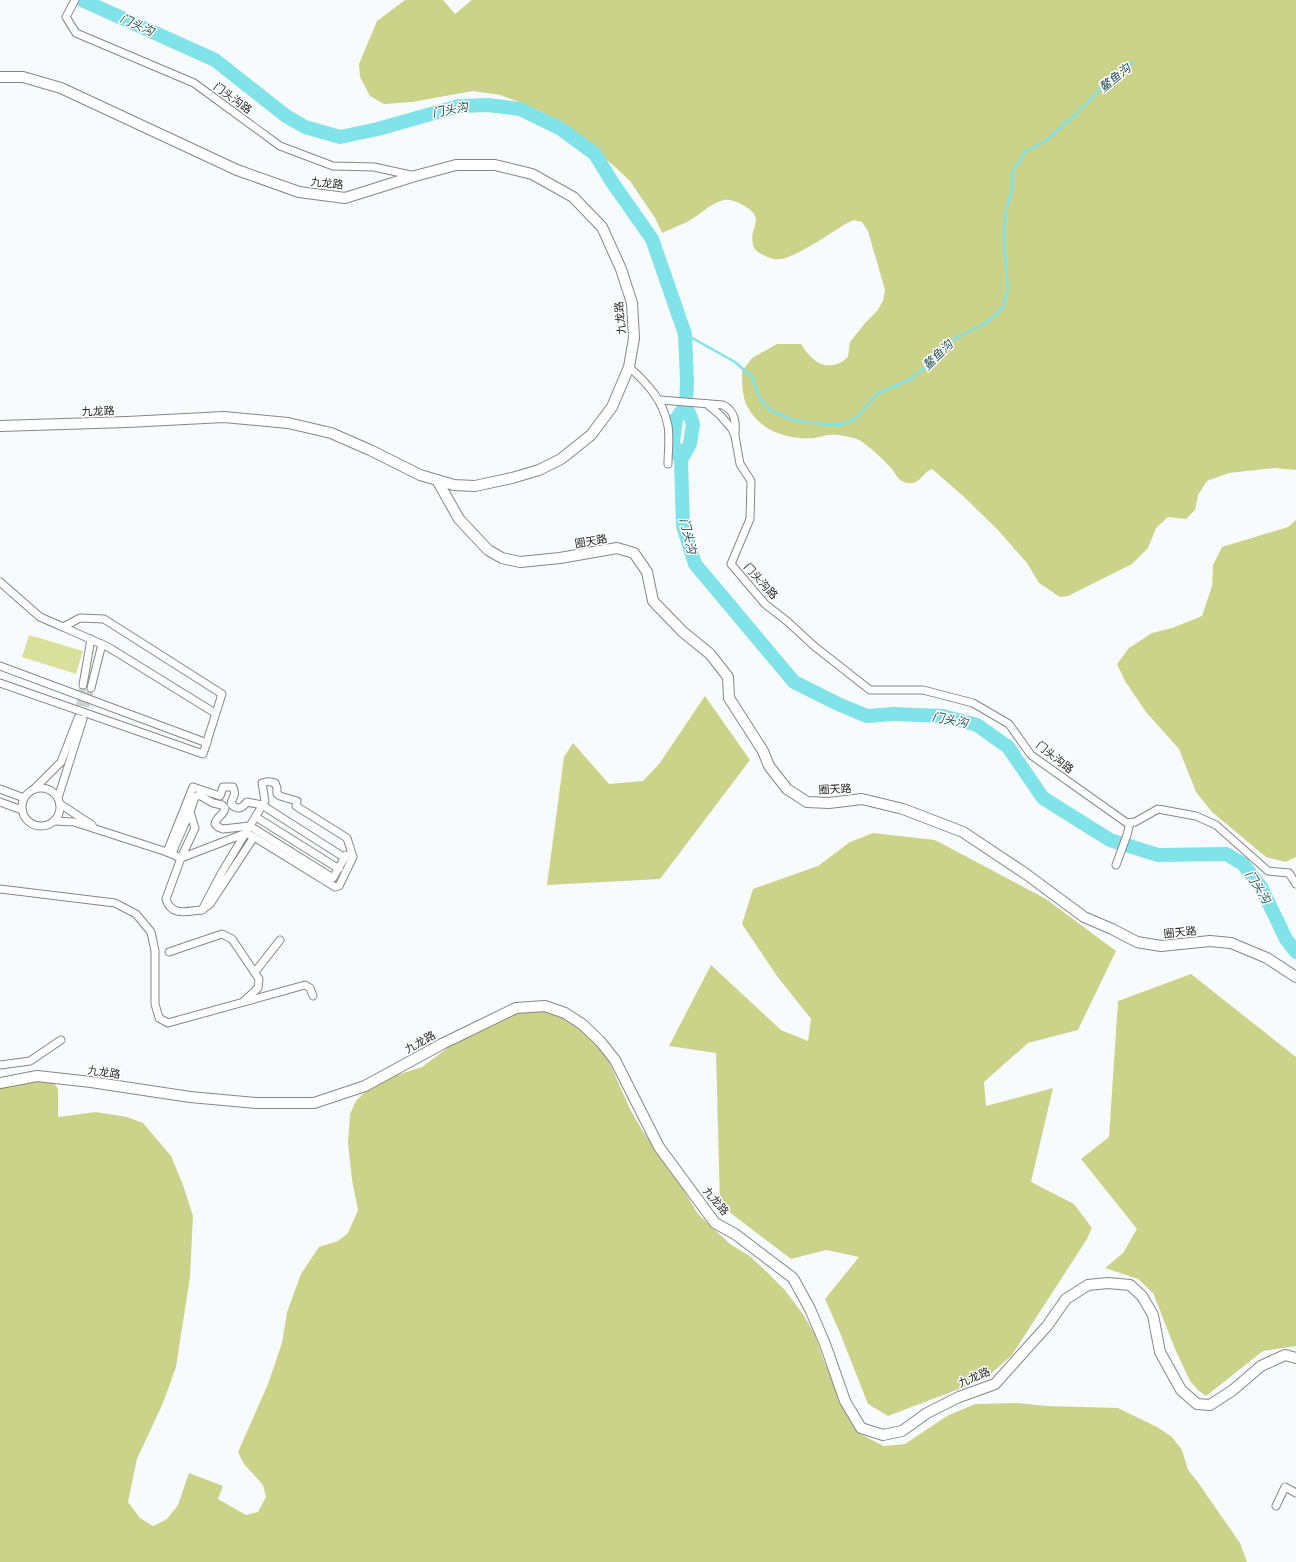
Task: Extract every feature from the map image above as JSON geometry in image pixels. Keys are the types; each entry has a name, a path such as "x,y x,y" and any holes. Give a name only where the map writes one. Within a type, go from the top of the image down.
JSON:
{"street":[{"name":"门头沟路","path":"75,0 66,17 76,33 194,83 280,146 333,166 374,166 415,176"},
{"name":"九龙路","path":"0,77 24,77 60,88 236,170 299,192 345,198 456,165 495,165 532,174 573,196 602,227 621,269 632,303 634,338 629,367 612,407 591,435 561,459 539,470 512,478 475,486 454,485 420,475 370,450 331,433 288,423 224,417 0,426"},
{"path":"629,367 660,400 668,427 668,464"},
{"path":"660,400 723,405 730,409 736,422 735,436"},
{"path":"707,404 720,415 732,429 735,436"},
{"name":"门头沟路","path":"735,436 740,464 751,481 752,490 750,519 731,564 765,604 788,622 814,646 870,690 923,690 974,703 1009,724 1031,755 1127,823 1130,823"},
{"name":"圈天路","path":"437,480 459,519 488,550 502,558 520,562 553,559 617,548 634,553 647,572 653,601 683,632 710,654 728,677 729,698 763,751 769,766 786,789 807,802 829,803 862,799 903,809 963,832 1026,874 1084,917 1137,942 1161,946 1210,941 1231,943 1267,958 1293,975"},
{"path":"0,582 40,617 102,644 215,713"},
{"path":"0,683 203,754 222,694 104,619 80,618 63,627"},
{"path":"83,685 91,639"},
{"path":"91,688 102,644"},
{"path":"0,666 207,743"},
{"path":"80,719 59,801 58,816 54,821 49,824 37,826 27,820 22,810 24,798 32,790 61,762 80,719"},
{"path":"202,910 222,872 248,829 256,817 265,801 262,783 270,781 275,783 277,794 297,801 296,806 348,838 353,857 339,886 335,887 254,837 248,829"},
{"path":"170,852 193,787 220,796 223,787 233,787 235,795 231,804 234,807 239,809 247,802 262,806 345,858"},
{"path":"32,790 42,788 48,789 59,801 98,829"},
{"path":"0,789 24,798"},
{"path":"170,852 190,812 195,797 199,795 213,803 222,804 225,808 224,813 216,821 215,824 218,827 223,829 248,829 334,878 340,883"},
{"path":"0,802 22,810"},
{"path":"1116,866 1130,823 1135,822 1158,809 1196,816 1216,825 1268,871 1289,873 1296,884"},
{"path":"190,812 195,828 166,899 168,905 173,910 182,912 202,910 210,904 254,837"},
{"path":"256,817 339,869"},
{"path":"54,821 74,822 170,852 182,858"},
{"path":"182,858 248,829"},
{"path":"334,878 350,848"},
{"path":"0,889 115,903 136,914 151,932 155,952 154,1004 160,1018 168,1023 305,985 310,988 313,996"},
{"path":"169,952 222,934 232,939 259,979 258,988 242,1003"},
{"path":"255,972 280,940"},
{"name":"九龙路","path":"0,1084 37,1076 190,1096 257,1103 314,1103 365,1086 442,1044 516,1008 545,1006 565,1013 582,1024 607,1050 628,1085 659,1147 715,1223 735,1234 793,1278 810,1309 825,1344 845,1401 861,1428 883,1435 902,1431 926,1413 959,1397 995,1384 1047,1326 1066,1299 1088,1285 1108,1284 1130,1286 1142,1296 1153,1315 1160,1352 1181,1390 1197,1404 1210,1405 1233,1390 1261,1366 1285,1355 1296,1358"},
{"path":"0,1065 30,1061 61,1040"},
{"path":"1276,1506 1286,1487 1296,1493"}],"green space":[{"path":"405,0 443,0 455,14 472,0 1296,0 1296,470 1274,468 1229,473 1207,481 1198,495 1195,510 1186,519 1168,517 1156,528 1148,548 1132,564 1068,596 1060,597 1039,583 1027,563 998,530 962,495 932,469 916,482 905,483 898,478 892,469 875,452 857,439 837,435 805,438 784,435 775,432 758,421 746,404 743,392 742,371 752,358 777,344 801,344 810,356 822,364 834,365 848,357 850,342 877,311 883,301 885,290 868,231 862,222 854,220 847,223 796,254 778,259 767,257 756,250 753,245 752,238 756,223 754,214 741,204 731,200 724,200 714,204 687,222 662,233 655,218 630,181 593,148 564,126 546,114 527,105 500,95 473,91 412,102 384,104 370,96 360,77 359,64 377,21"},
{"path":"1296,520 1296,857 1286,862 1266,857 1212,812 1196,792 1179,749 1146,712 1125,681 1117,664 1129,648 1152,633 1172,628 1202,616 1212,586 1213,565 1222,547 1288,527"},
{"path":"29,635 83,651 76,674 22,657"},
{"path":"705,696 750,760 660,879 547,885 564,757 573,743 609,784 643,781 659,764"},
{"path":"873,833 935,840 1046,899 1116,951 1078,1030 1028,1043 984,1082 986,1106 1053,1088 1031,1182 1074,1204 1092,1228 1087,1239 1012,1355 985,1379 888,1416 868,1404 825,1299 859,1257 826,1250 791,1259 720,1205 716,1053 669,1046 711,965 781,1030 808,1041 811,1019 777,976 742,924 753,889 818,866 850,842"},
{"path":"1191,974 1296,1057 1296,1346 1263,1351 1206,1396 1190,1381 1175,1349 1153,1293 1138,1279 1105,1268 1123,1253 1137,1229 1081,1159 1109,1137 1118,1001"},
{"path":"555,1006 602,1046 630,1109 642,1130 672,1171 698,1214 730,1244 751,1257 769,1274 784,1289 803,1314 815,1335 824,1361 848,1413 860,1434 884,1446 905,1444 947,1416 975,1404 1017,1403 1047,1406 1118,1408 1157,1427 1172,1437 1182,1450 1188,1470 1240,1543 1247,1562 0,1562 0,1083 49,1076 58,1089 58,1117 96,1112 127,1117 143,1123 171,1156 183,1185 193,1216 190,1277 176,1367 163,1403 137,1459 128,1502 140,1518 153,1526 167,1519 178,1505 189,1473 223,1486 218,1499 246,1515 258,1512 266,1497 263,1485 244,1464 238,1452 268,1384 282,1343 287,1312 301,1274 319,1247 338,1241 348,1233 358,1210 352,1180 348,1143 350,1114 356,1101 375,1082 422,1067 449,1047 505,1014"}],"waterway":[{"name":"门头沟","path":"82,0 215,60 286,116 305,127 340,137 378,129 459,106 488,105 520,109 561,129 595,154 612,182 652,239 685,334 687,381 686,405 693,424 690,444 681,460 683,526 695,564 794,682 838,704 867,716 894,714 943,716 977,725 1008,747 1043,798 1110,840 1158,855 1226,854 1243,864 1261,887 1286,939 1296,952"},
{"name":"鳌鱼沟","path":"685,334 735,362 752,377 760,399 770,410 793,420 820,424 841,425 856,418 878,393 909,380 938,358 954,339 986,323 1002,309 1008,289 1004,245 1005,216 1012,188 1012,173 1026,151 1047,140 1076,114 1112,77 1134,62"},
{"name":"门头沟","path":"681,460 673,443 676,419 686,405"}],"tunnel":[{"path":"78,716 83,685"},
{"path":"83,717 91,688"}]}
